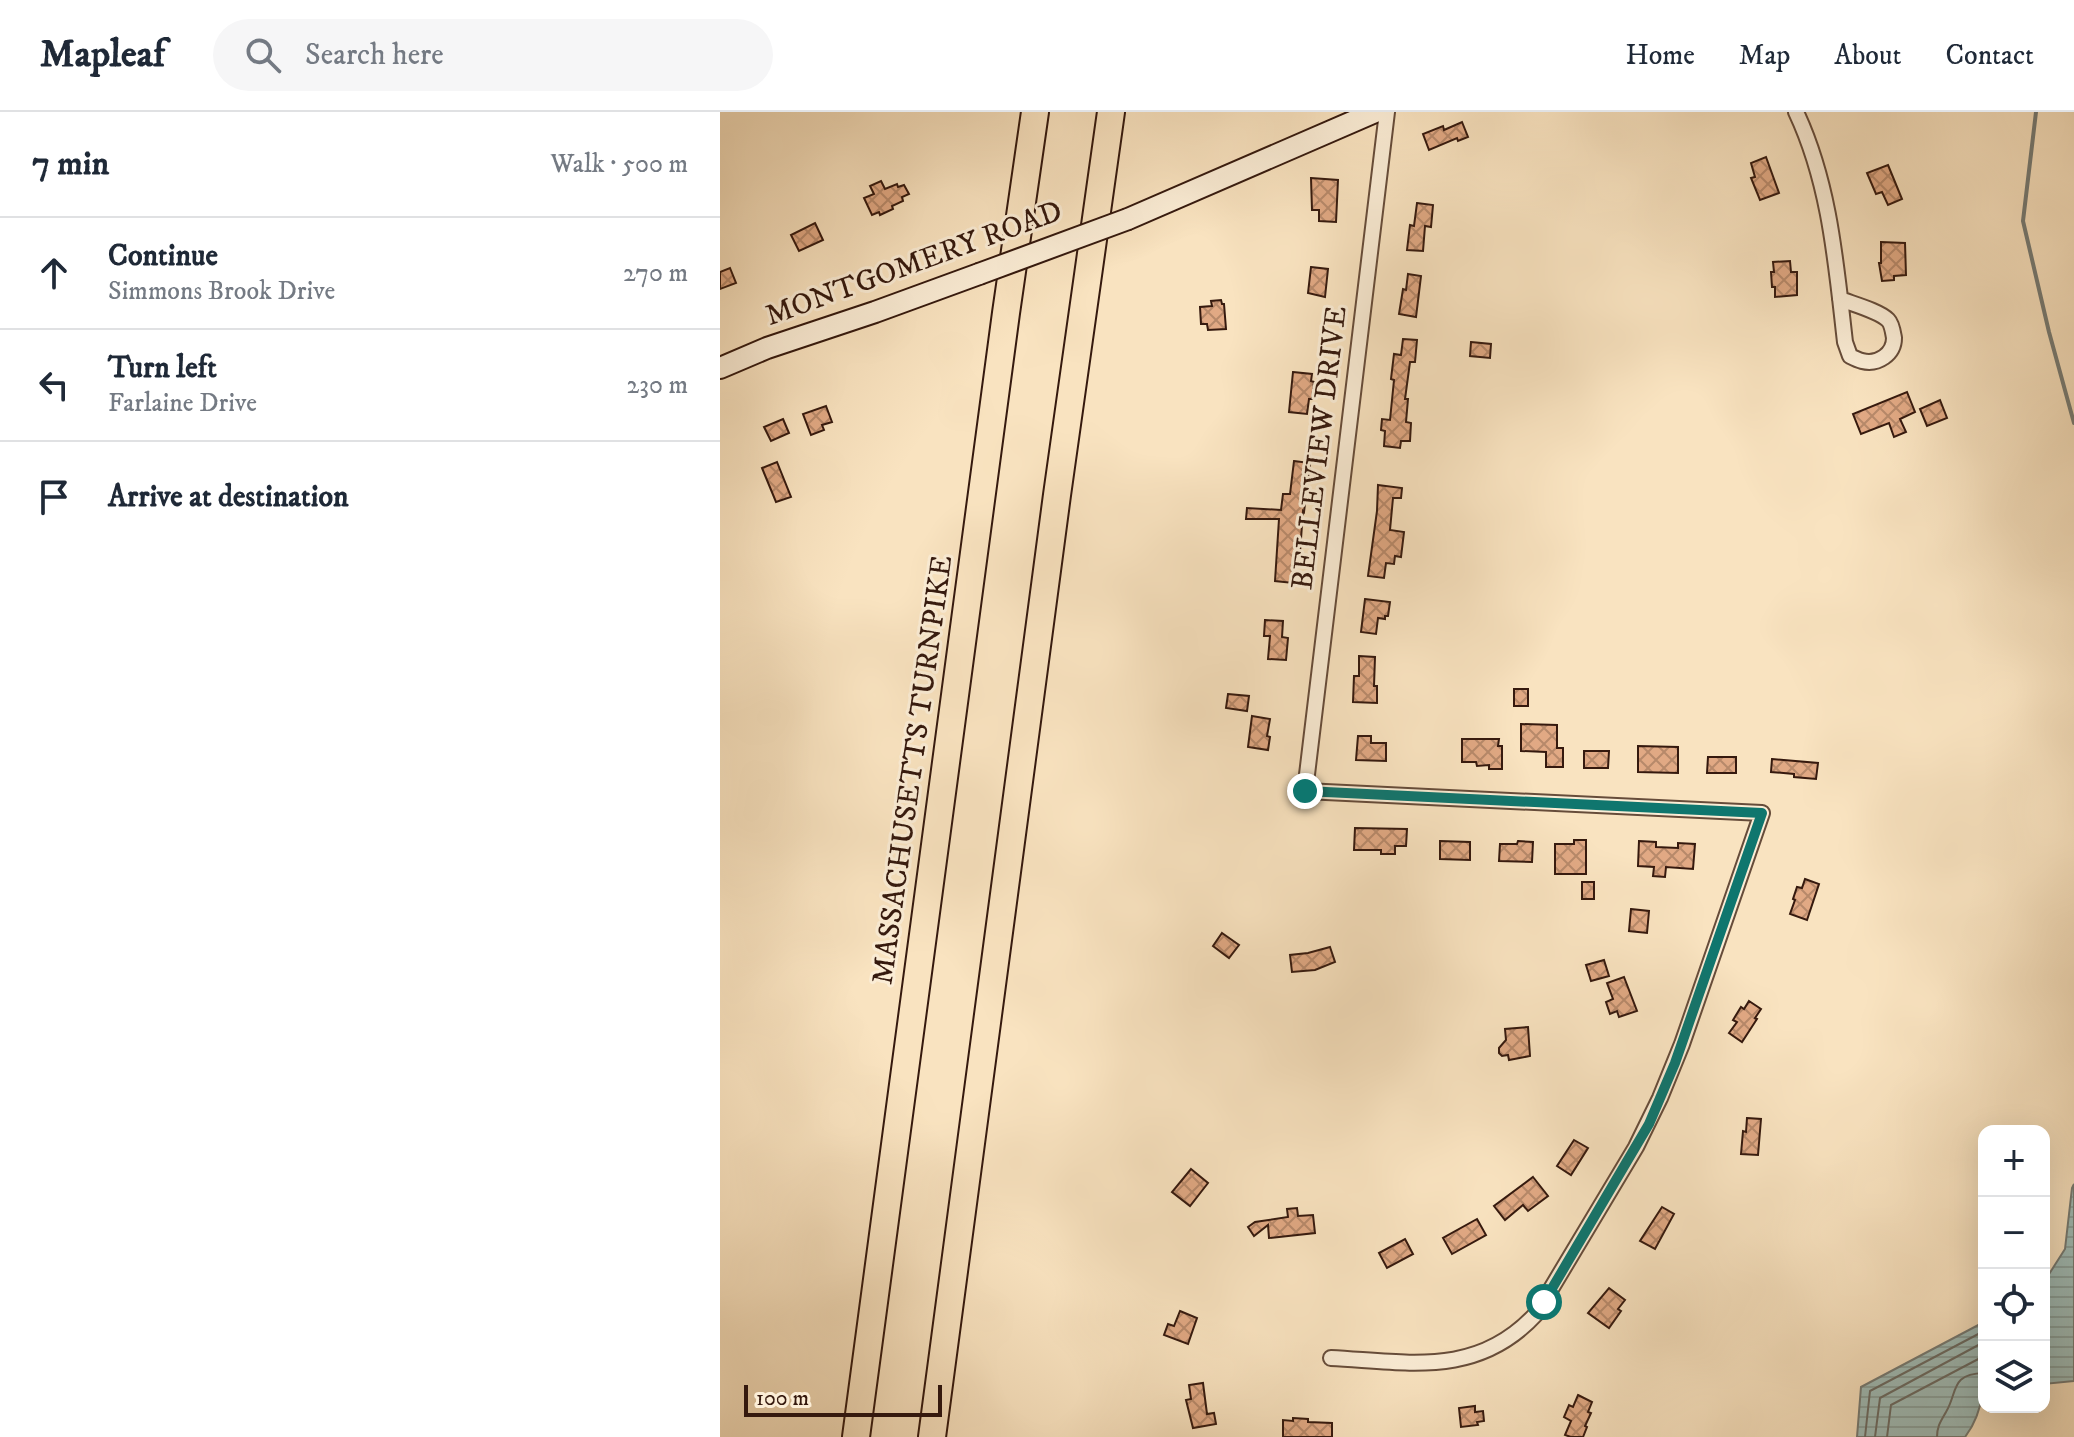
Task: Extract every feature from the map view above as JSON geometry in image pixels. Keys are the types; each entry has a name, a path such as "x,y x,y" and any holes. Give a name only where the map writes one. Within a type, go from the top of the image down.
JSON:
{"highway":[{"name":"MASSACHUSETTS TURNPIKE","path":"856,1437 1035,112"},
{"path":"932,1437 1111,112"}],"main road":[{"name":"MONTGOMERY ROAD","path":"720,368 767,348 875,312 1128,219 1375,112"}],"street":[{"name":"BELLEVIEW DRIVE","path":"1331,1358 1411,1363 1454,1361 1503,1341 1536,1314 1649,1124 1675,1063 1762,813 1305,791 1387,112"},
{"path":"1796,112 1825,196 1845,342 1850,356 1863,362 1876,361 1890,353 1894,344 1889,320 1840,299"}],"water":[{"path":"2074,1184 2074,1381 2050,1383 2050,1273 2065,1249"},
{"path":"1978,1325 1978,1413 1965,1437 1857,1437 1861,1387"}],"building":[{"path":"1462,122 1468,137 1458,141 1457,138 1429,150 1423,134"},
{"path":"1766,157 1779,193 1760,200 1751,178 1755,177 1751,163"},
{"path":"1888,165 1902,199 1888,205 1882,192 1876,194 1867,173"},
{"path":"1311,178 1338,180 1336,222 1319,221 1319,210 1312,210"},
{"path":"881,181 885,189 897,184 898,187 904,185 909,194 892,206 893,209 872,215 864,198 874,194 870,186"},
{"path":"1417,203 1433,205 1431,227 1425,226 1423,251 1407,250"},
{"path":"815,223 823,240 799,251 791,235"},
{"path":"1881,242 1905,243 1906,275 1882,281 1879,263"},
{"path":"1790,261 1791,272 1797,272 1797,295 1775,297 1771,272 1774,272 1773,262"},
{"path":"1311,267 1328,269 1325,297 1308,293"},
{"path":"730,268 736,283 720,289 720,272"},
{"path":"1408,274 1421,276 1416,317 1399,314"},
{"path":"1221,300 1226,329 1208,330 1207,324 1201,324 1200,307 1212,306 1211,301"},
{"path":"1403,339 1417,340 1415,362 1410,362 1405,399 1408,399 1406,422 1411,423 1410,441 1401,441 1400,448 1384,446 1385,431 1381,430 1382,419 1390,420 1394,354 1401,355"},
{"path":"1471,342 1491,344 1490,358 1470,356"},
{"path":"1293,372 1312,374 1312,399 1309,399 1307,414 1289,412"},
{"path":"1907,392 1915,412 1900,419 1906,432 1894,437 1889,423 1861,434 1853,414"},
{"path":"1940,400 1947,418 1927,426 1920,409"},
{"path":"826,406 832,422 822,425 824,430 811,435 803,414"},
{"path":"783,419 789,433 771,441 764,427"},
{"path":"1294,461 1310,463 1300,553 1295,553 1293,583 1275,581 1279,519 1246,519 1247,508 1281,510 1283,494 1290,494"},
{"path":"777,462 791,497 776,502 762,468"},
{"path":"1378,485 1402,488 1401,498 1393,498 1390,530 1404,532 1401,557 1395,556 1394,564 1386,563 1384,578 1368,576"},
{"path":"1365,599 1390,602 1388,616 1378,618 1376,634 1361,632"},
{"path":"1265,620 1283,621 1282,637 1288,638 1286,660 1268,659 1270,636 1264,636"},
{"path":"1359,656 1375,657 1377,703 1353,702 1354,676 1359,676"},
{"path":"1514,689 1528,689 1528,706 1514,706"},
{"path":"1228,694 1249,696 1247,711 1226,708"},
{"path":"1252,716 1270,719 1268,750 1248,747"},
{"path":"1521,724 1557,725 1557,748 1563,748 1563,767 1546,767 1546,752 1521,751"},
{"path":"1358,736 1371,736 1371,743 1386,743 1386,761 1356,760"},
{"path":"1462,739 1499,739 1502,769 1489,769 1489,765 1477,766 1476,762 1462,762"},
{"path":"1638,746 1678,747 1678,773 1638,772"},
{"path":"1584,751 1609,751 1608,768 1584,768"},
{"path":"1708,757 1736,757 1736,773 1707,773"},
{"path":"1772,759 1818,763 1816,779 1771,772"},
{"path":"1355,828 1407,829 1406,846 1395,846 1395,854 1381,854 1381,850 1354,850"},
{"path":"1574,840 1586,840 1586,874 1555,874 1555,844 1574,844"},
{"path":"1440,841 1470,842 1470,860 1440,859"},
{"path":"1518,841 1533,842 1532,862 1499,861 1500,844 1517,844"},
{"path":"1639,841 1656,842 1656,847 1678,848 1678,843 1695,844 1693,869 1666,867 1665,877 1653,876 1654,867 1638,866"},
{"path":"1805,879 1819,884 1807,920 1790,914 1797,887 1802,888"},
{"path":"1582,882 1594,882 1594,899 1582,899"},
{"path":"1631,909 1649,911 1647,933 1629,931"},
{"path":"1222,933 1239,945 1229,958 1213,946"},
{"path":"1330,947 1335,962 1315,970 1292,972 1290,955"},
{"path":"1604,960 1609,976 1591,981 1586,965"},
{"path":"1624,977 1637,1011 1619,1017 1617,1011 1610,1014 1606,1002 1613,999 1607,983"},
{"path":"1749,1001 1761,1009 1742,1042 1729,1033 1737,1022 1733,1020 1741,1007 1744,1009"},
{"path":"1528,1027 1530,1056 1509,1060 1508,1055 1499,1053 1506,1040 1505,1029"},
{"path":"1747,1118 1761,1119 1758,1155 1741,1154"},
{"path":"1574,1140 1588,1148 1571,1175 1557,1166"},
{"path":"1191,1169 1208,1183 1190,1206 1172,1192"},
{"path":"1533,1177 1548,1196 1528,1211 1523,1205 1505,1220 1494,1206"},
{"path":"1662,1207 1674,1214 1655,1249 1640,1241"},
{"path":"1297,1208 1298,1216 1313,1215 1315,1233 1269,1238 1268,1225 1254,1236 1248,1227 1255,1222 1288,1217 1287,1209"},
{"path":"1477,1219 1486,1235 1452,1254 1443,1238"},
{"path":"1405,1239 1413,1254 1387,1268 1379,1253"},
{"path":"1609,1288 1625,1300 1609,1328 1588,1313"},
{"path":"1180,1311 1197,1318 1188,1344 1164,1335 1168,1324 1174,1326"},
{"path":"1203,1383 1207,1414 1214,1413 1216,1424 1193,1428 1186,1400 1191,1399 1189,1385"},
{"path":"1578,1395 1592,1402 1588,1412 1591,1413 1583,1437 1571,1437 1565,1435 1571,1421 1564,1417"},
{"path":"1475,1406 1475,1412 1483,1411 1484,1421 1461,1427 1459,1408"},
{"path":"1293,1418 1332,1423 1332,1437 1283,1437 1283,1420 1293,1421"}],"waterway":[{"path":"2036,112 2023,221 2074,423"}],"route":[{"path":"1305,791 1762,813 1675,1063 1649,1124 1544,1302"}]}
